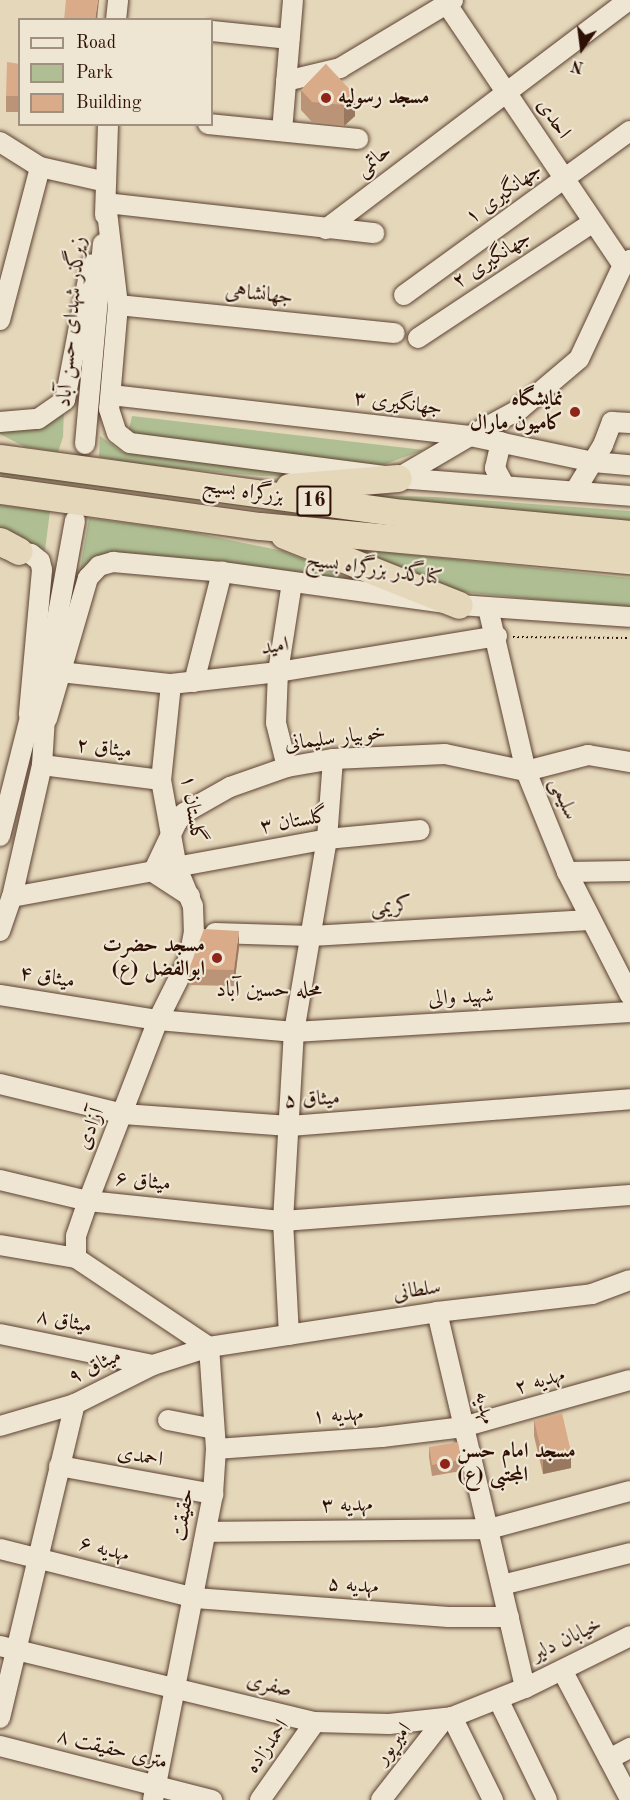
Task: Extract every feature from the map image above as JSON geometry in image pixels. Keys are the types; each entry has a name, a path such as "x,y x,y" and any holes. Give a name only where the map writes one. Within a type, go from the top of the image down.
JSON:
{"highway":[{"name":"بزرگراه بسیج","path":"0,458 231,491 630,534"},
{"path":"231,491 398,478"},
{"name":"بزرگراه بسیج","path":"0,490 260,526 630,560"},
{"path":"260,526 459,605"}],"street":[{"path":"116,18 118,0"},
{"path":"282,131 293,0"},
{"name":"حاتمی","path":"326,229 505,91 629,0"},
{"path":"286,81 340,68 448,1"},
{"name":"احدی","path":"448,1 593,222 626,263"},
{"path":"213,31 290,39"},
{"path":"213,124 358,140"},
{"path":"108,126 106,203 118,305 110,409 117,433 130,443 398,478 630,496"},
{"name":"جهانگیری ۱","path":"404,295 630,131"},
{"path":"0,142 40,167 106,182"},
{"path":"0,320 6,267 40,167"},
{"path":"106,203 374,233"},
{"path":"0,422 38,419 65,400 70,384 80,310 106,203"},
{"name":"زیرگذر شهدای حسن آباد","path":"85,444 106,203"},
{"name":"جهانگیری ۲","path":"418,338 593,222"},
{"path":"398,478 520,409 579,359 626,263"},
{"name":"جهانشاهی","path":"118,305 395,333"},
{"name":"جهانگیری ۳","path":"111,395 470,436 593,462 630,465"},
{"path":"575,491 593,462 612,422 630,423"},
{"path":"501,442 495,468 504,485"},
{"path":"0,836 54,670 75,520"},
{"path":"0,931 12,897 42,765 38,716 42,570 40,561 6,547"},
{"name":"کنارگذر بزرگراه بسیج","path":"54,670 88,578 99,566 112,562 222,572 459,605 630,617"},
{"path":"194,682 222,572"},
{"path":"287,767 276,723 278,672 292,583"},
{"name":"سلیمی","path":"488,608 497,636 526,771 567,872 590,920 621,962 630,995"},
{"name":"امید","path":"54,670 171,684 278,672 497,636"},
{"name":"گلستان ۱","path":"171,684 161,780 177,868"},
{"name":"خوبیار سلیمانی","path":"153,872 184,813 230,787 287,767 333,759 446,754 526,771"},
{"path":"526,771 588,755 630,762"},
{"path":"289,1335 283,1221 294,1032 327,839 333,759"},
{"name":"میثاق ۲","path":"42,765 161,780"},
{"name":"گلستان ۳","path":"177,868 327,839 420,830"},
{"path":"12,897 177,868"},
{"name":"آزادی","path":"76,1258 76,1236 88,1201 158,1020 189,958 194,932 191,897 177,868"},
{"path":"567,872 630,870"},
{"path":"153,872 191,897"},
{"name":"کریمی","path":"194,932 311,936 590,920"},
{"name":"میثاق ۴","path":"0,995 158,1020 294,1032"},
{"name":"شهید والی","path":"294,1032 630,1012"},
{"name":"میثاق ۵","path":"0,1084 123,1114 290,1126 630,1099"},
{"name":"میثاق ۶","path":"0,1180 88,1201 283,1221 630,1195"},
{"path":"0,1245 76,1258 209,1347"},
{"name":"سلطانی","path":"209,1347 437,1312 591,1294 630,1280"},
{"name":"مهدیه","path":"437,1312 525,1688"},
{"name":"میثاق ۸","path":"0,1334 153,1365"},
{"name":"میثاق ۹","path":"0,1426 75,1404 153,1365 209,1347"},
{"name":"حقیقت","path":"155,1793 195,1598 213,1494 215,1439 209,1347"},
{"name":"مهدیه ۲","path":"463,1427 630,1380"},
{"path":"0,1718 8,1648 37,1557 75,1404"},
{"name":"مهدیه ۱","path":"168,1420 215,1439 382,1437 463,1427"},
{"name":"احمدی","path":"58,1466 213,1494"},
{"name":"مهدیه ۳","path":"206,1532 489,1529 630,1491"},
{"name":"مهدیه ۶","path":"0,1549 195,1598"},
{"path":"502,1585 630,1553"},
{"name":"مهدیه ۵","path":"195,1598 448,1617 509,1617"},
{"name":"خیابان دلیر","path":"525,1688 630,1636"},
{"name":"صفری","path":"8,1648 315,1722 389,1724 449,1718 525,1688"},
{"path":"562,1670 630,1799"},
{"path":"498,1700 547,1800"},
{"path":"449,1718 493,1800"},
{"name":"امیرپور","path":"381,1800 449,1718"},
{"name":"احمدزاده","path":"260,1800 315,1722"},
{"name":"۸ متری حقیقت","path":"0,1746 155,1793 212,1800"},
{"path":"609,1759 630,1748"}],"path":[{"path":"497,636 630,638"}],"green space":[{"path":"64,409 63,437 58,452 25,447 0,434 0,428"},
{"path":"132,416 424,450 372,469 128,434"},
{"path":"100,436 122,452 327,478 262,476 143,465 99,457"},
{"path":"0,468 528,534 360,522 0,474"},
{"path":"353,495 437,497 630,511 630,522"},
{"path":"0,505 50,511 45,550 0,531"},
{"path":"89,518 186,531 283,551 360,583 112,553 79,576"},
{"path":"337,547 630,578 630,608 441,590"}],"building":[{"path":"66,0 98,0 95,18 64,18"},
{"path":"7,62 18,64 18,96 6,96"},
{"path":"326,64 355,95 344,105 312,102 301,90"},
{"path":"204,929 239,931 234,970 189,969"},
{"path":"562,1413 571,1452 543,1458 534,1420"},
{"path":"458,1442 461,1460 432,1465 429,1447"}],"place":[{"name":"مسجد رسولیه","path":"326,98"},
{"name":"نمایشگاه کامیون مارال","path":"575,412"},
{"name":"مسجد حضرت ابوالفضل (ع)","path":"217,958"},
{"name":"مسجد امام حسن المجتبی (ع)","path":"445,1464"}],"district":[{"name":"محله حسین آباد","path":"269,991"}]}
